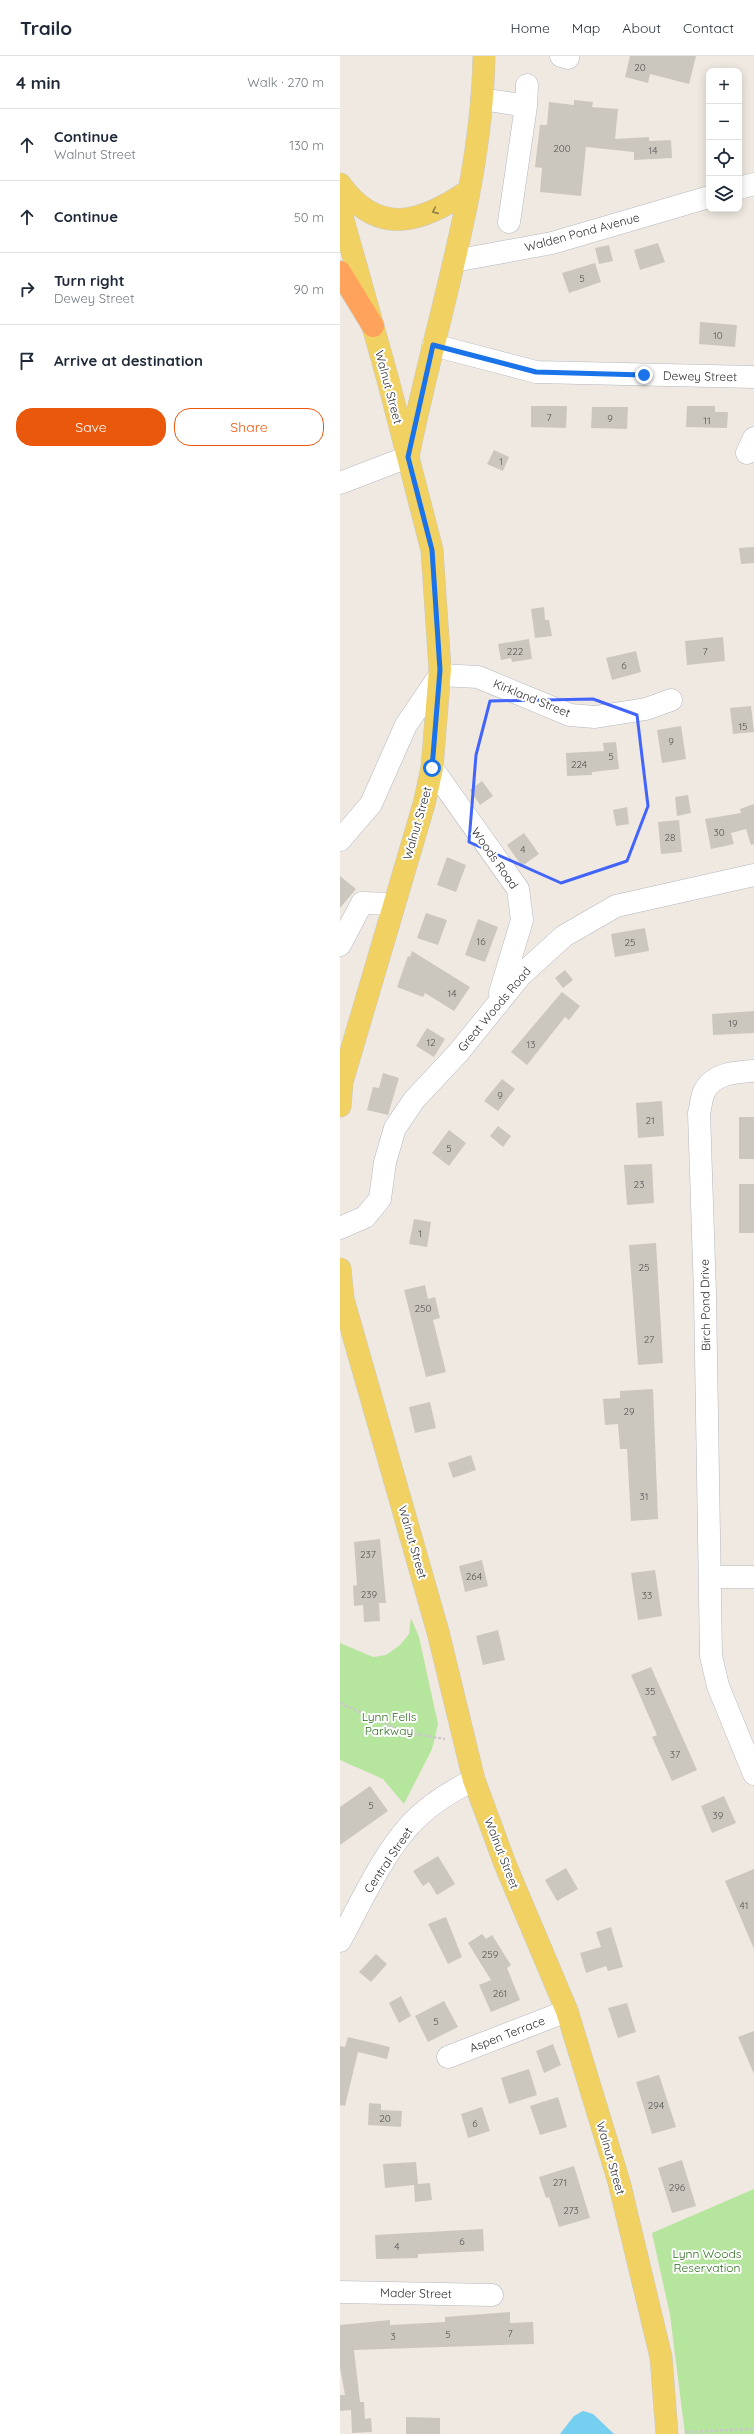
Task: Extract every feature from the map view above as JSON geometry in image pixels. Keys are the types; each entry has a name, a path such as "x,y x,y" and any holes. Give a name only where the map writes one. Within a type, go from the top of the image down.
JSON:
{"highway":[{"path":"340,272 373,326"}],"main road":[{"path":"408,457 433,345 454,261 468,190 478,137 484,56"},
{"path":"340,184 349,197 367,212 378,217 395,220 411,219 427,215 443,208 468,190"},
{"name":"Walnut Street","path":"340,209 373,326 432,550 440,675 432,768 424,804 342,1082 340,1106"},
{"name":"Walnut Street","path":"340,1269 343,1299 438,1632 463,1742 474,1780 505,1864 567,2011 618,2182 661,2357 668,2434"}],"street":[{"path":"509,222 526,106 527,85"},
{"path":"482,99 526,106"},
{"path":"742,187 754,184"},
{"name":"Walden Pond Avenue","path":"454,261 552,243 706,198"},
{"name":"Dewey Street","path":"433,345 536,372 754,377"},
{"path":"340,483 408,457"},
{"path":"340,840 371,804 406,725 440,675"},
{"name":"Kirkland Street","path":"440,675 478,677 570,715 595,716 619,714 646,709 671,700"},
{"name":"Woods Road","path":"432,768 518,889 522,920 497,1004"},
{"name":"Great Woods Road","path":"340,1228 365,1217 380,1199 385,1162 395,1128 414,1100 458,1053 521,975 564,936 616,906 754,875"},
{"path":"343,942 362,903 394,904"},
{"name":"Birch Pond Drive","path":"754,1071 734,1072 718,1077 704,1091 699,1113 705,1294 711,1656 718,1686 754,1774"},
{"path":"710,1577 754,1577"},
{"name":"Central Street","path":"340,1941 377,1872 410,1826 453,1790 474,1780"},
{"name":"Aspen Terrace","path":"448,2057 567,2011"},
{"name":"Mader Street","path":"340,2292 492,2295"}],"path":[{"path":"340,1703 403,1732 463,1742"},
{"path":"668,2434 754,2428"}],"highlighted area":[{"path":"593,699 637,715 648,806 627,861 561,883 469,842 476,755 490,701"}],"green space":[{"name":"Lynn Fells Parkway","path":"411,1618 419,1637 438,1724 432,1749 404,1804 383,1779 340,1760 340,1643 373,1657 386,1655 400,1645 409,1634"},
{"name":"Lynn Woods Reservation","path":"754,2189 754,2434 685,2434 670,2315 652,2233"}],"water":[{"path":"583,2411 593,2414 614,2434 560,2434 574,2416"}],"building":[{"path":"630,56 696,56 689,84 650,74 648,83 625,77"},
{"path":"574,100 593,102 592,107 618,109 615,139 649,137 649,141 671,140 672,158 634,160 634,152 586,147 581,196 540,192 542,168 535,167 540,125 547,125 549,102 574,105"},
{"path":"658,243 665,262 640,270 634,250"},
{"path":"609,245 613,261 599,264 595,248"},
{"path":"595,263 601,282 569,293 562,273"},
{"path":"700,322 737,325 735,347 699,344"},
{"path":"531,406 567,406 566,428 531,427"},
{"path":"687,406 715,406 715,412 728,412 727,428 686,427"},
{"path":"592,407 628,407 627,429 591,428"},
{"path":"494,450 509,457 503,471 487,464"},
{"path":"754,547 754,563 741,564 739,548"},
{"path":"544,607 545,620 549,620 552,636 535,638 531,609"},
{"path":"723,637 725,661 687,665 685,641"},
{"path":"529,639 532,659 512,662 511,658 501,660 498,644"},
{"path":"636,651 641,672 612,680 606,658"},
{"path":"751,706 754,732 733,734 730,708"},
{"path":"681,726 686,759 662,763 657,730"},
{"path":"616,742 619,769 592,772 592,775 567,776 566,753 604,751 603,743"},
{"path":"482,781 493,796 480,805 470,790"},
{"path":"688,795 691,813 677,816 675,797"},
{"path":"754,804 754,844 751,845 746,829 731,833 734,844 711,849 705,819 741,813 740,809"},
{"path":"627,807 629,824 616,826 613,810"},
{"path":"679,820 682,852 661,854 658,822"},
{"path":"524,833 539,854 522,866 507,845"},
{"path":"447,857 466,865 456,892 437,885"},
{"path":"340,876 356,889 340,908"},
{"path":"426,913 447,920 438,945 417,938"},
{"path":"478,919 498,927 485,962 465,955"},
{"path":"645,928 649,951 615,957 611,934"},
{"path":"412,951 470,987 454,1011 425,993 423,997 397,987 408,956 410,957"},
{"path":"565,970 573,980 563,988 555,978"},
{"path":"562,992 580,1006 569,1020 565,1017 527,1065 511,1052"},
{"path":"754,1011 754,1033 713,1035 712,1014"},
{"path":"427,1028 445,1039 434,1057 416,1046"},
{"path":"383,1073 399,1078 388,1115 367,1110 373,1087 379,1088"},
{"path":"502,1079 515,1089 498,1111 484,1101"},
{"path":"662,1101 664,1136 638,1138 636,1103"},
{"path":"739,1117 754,1117 754,1159 739,1159"},
{"path":"498,1126 511,1136 503,1147 490,1136"},
{"path":"449,1130 466,1143 449,1166 432,1153"},
{"path":"652,1164 654,1203 627,1205 624,1165"},
{"path":"739,1184 754,1184 754,1233 739,1233"},
{"path":"414,1219 431,1222 427,1247 409,1244"},
{"path":"656,1243 663,1363 638,1365 629,1245"},
{"path":"425,1285 428,1299 435,1297 440,1318 433,1320 446,1372 426,1377 404,1290"},
{"path":"653,1389 658,1519 631,1521 627,1449 620,1449 618,1424 605,1425 603,1399 620,1398 620,1391"},
{"path":"430,1402 436,1428 415,1433 409,1407"},
{"path":"471,1455 476,1470 453,1478 448,1463"},
{"path":"380,1539 386,1603 379,1603 380,1621 364,1622 363,1605 354,1606 353,1586 357,1585 354,1542"},
{"path":"482,1560 488,1586 465,1592 459,1566"},
{"path":"655,1570 662,1616 638,1620 631,1573"},
{"path":"498,1630 505,1660 483,1665 476,1636"},
{"path":"651,1667 697,1770 672,1781 652,1737 657,1735 631,1675"},
{"path":"370,1786 388,1811 340,1845 340,1807"},
{"path":"724,1796 736,1823 712,1833 701,1806"},
{"path":"438,1856 455,1884 437,1895 429,1882 423,1886 413,1871"},
{"path":"566,1868 578,1889 557,1901 545,1880"},
{"path":"754,1869 754,1949 725,1881"},
{"path":"446,1917 462,1957 448,1964 428,1924"},
{"path":"611,1927 623,1967 608,1971 606,1966 586,1973 580,1953 601,1947 596,1932"},
{"path":"482,1934 486,1939 492,1935 511,1965 507,1968 520,2000 491,2012 479,1985 491,1980 468,1943"},
{"path":"376,1954 387,1964 371,1982 359,1972"},
{"path":"401,1996 411,2016 399,2023 389,2003"},
{"path":"444,2001 458,2027 428,2042 415,2016"},
{"path":"627,2003 636,2032 618,2038 608,2008"},
{"path":"754,2031 754,2074 738,2037"},
{"path":"348,2037 390,2047 387,2059 358,2052 345,2106 340,2105 340,2046 345,2047"},
{"path":"553,2044 561,2065 544,2073 536,2051"},
{"path":"529,2069 537,2095 509,2104 501,2078"},
{"path":"659,2075 676,2127 652,2134 636,2082"},
{"path":"558,2097 567,2127 540,2135 530,2106"},
{"path":"369,2103 381,2104 381,2110 402,2111 401,2127 368,2125"},
{"path":"482,2107 490,2131 468,2138 461,2114"},
{"path":"682,2160 696,2206 672,2213 658,2168"},
{"path":"416,2162 418,2184 430,2183 432,2200 415,2202 414,2185 385,2188 383,2164"},
{"path":"574,2166 590,2218 559,2227 549,2197 546,2198 539,2177"},
{"path":"483,2229 484,2251 418,2254 418,2258 376,2259 375,2235"},
{"path":"510,2312 510,2323 533,2322 534,2344 354,2350 360,2402 364,2402 365,2419 371,2418 372,2432 352,2433 351,2410 340,2411 340,2395 345,2395 340,2368 340,2325 390,2320 390,2325 445,2322 445,2317"},
{"path":"406,2417 440,2418 440,2434 406,2434"}],"route":[{"path":"432,768 440,670 432,550 408,457 433,345 536,372 644,375"}]}
